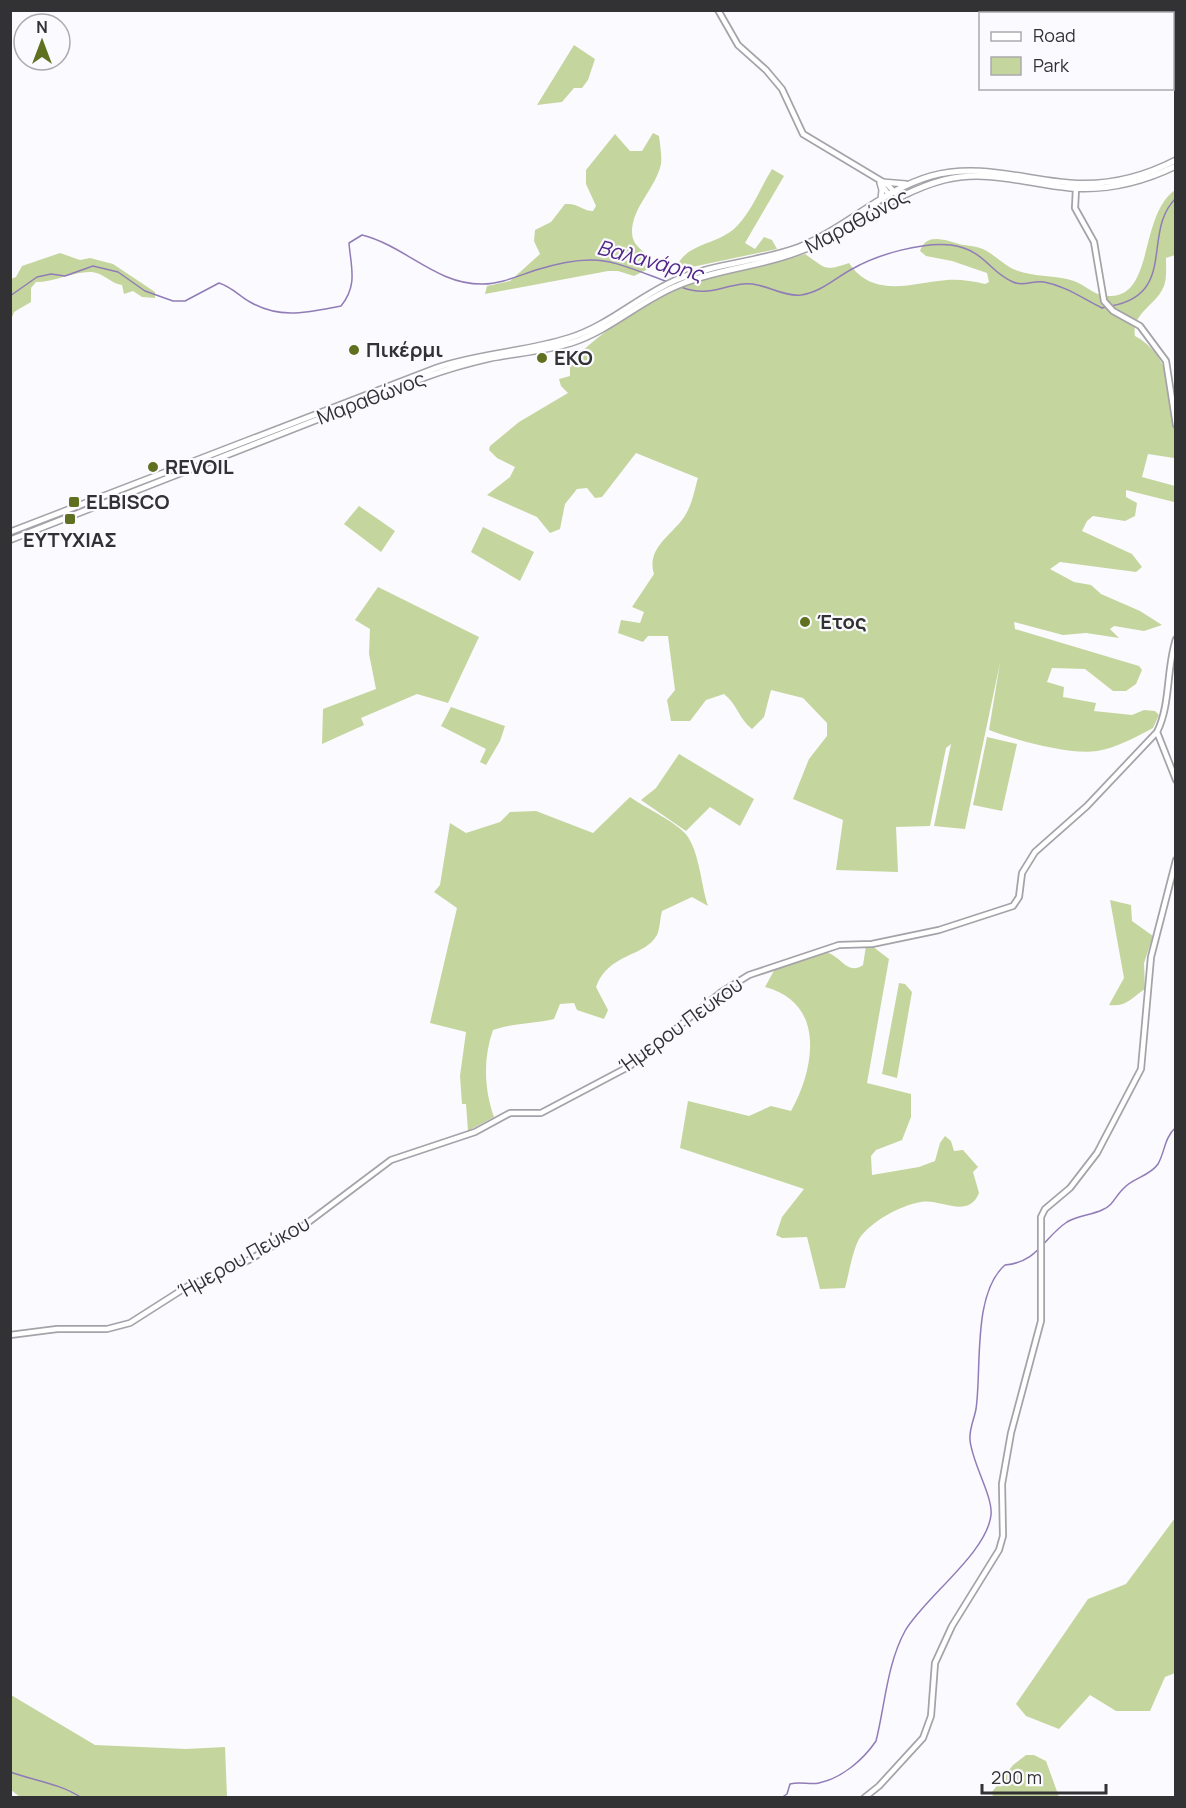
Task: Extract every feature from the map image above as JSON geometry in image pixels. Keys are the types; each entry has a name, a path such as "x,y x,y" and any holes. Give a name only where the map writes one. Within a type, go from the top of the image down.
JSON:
{"main road":[{"name":"Μαραθώνος","path":"10,532 436,368 472,357 575,336 685,280 795,248 833,231 892,193 941,174 977,171 1007,172 1070,183 1106,182 1141,175 1176,160"},
{"name":"Μαραθώνος","path":"685,280 796,253 854,226 896,199 941,181 968,177 1007,177 1076,188 1107,187 1134,182 1176,166"},
{"path":"881,200 880,182 913,183"},
{"name":"Μαραθώνος","path":"10,540 426,377 464,364 547,349 582,339 664,289"}],"street":[{"path":"718,10 738,45 766,70 782,89 801,132 809,140 880,182 896,199"},
{"path":"1076,188 1074,208 1093,239 1105,304 1115,313 1140,326 1166,362 1174,399 1176,425"},
{"name":"Ήμερου Πεύκου","path":"10,1335 57,1329 107,1329 130,1323 189,1286 249,1260 294,1233 391,1160 475,1132 510,1113 541,1113 630,1066 720,993 749,975 839,945 872,944 939,930 1013,906 1019,897 1022,873 1035,852 1087,806 1157,732 1162,723 1168,665 1176,639"},
{"path":"1157,732 1176,780"},
{"path":"864,1797 879,1786 923,1738 931,1716 935,1663 949,1632 999,1550 1003,1536 1002,1490 1011,1433 1041,1321 1043,1213 1080,1177 1098,1153 1141,1069 1151,957 1176,860"}],"green space":[{"path":"574,45 595,59 588,80 582,88 574,88 562,102 537,105"},
{"path":"653,133 659,136 661,164 636,214 632,232 635,243 649,257 654,266 634,276 618,271 608,271 485,294 487,286 510,281 540,254 534,241 535,230 551,222 565,204 593,211 596,206 586,184 586,170 615,134 630,151 642,151"},
{"path":"772,169 784,176 745,243 755,249 764,237 772,240 777,249 692,267 676,268 681,259 695,248 722,237 738,225"},
{"path":"1175,190 1175,255 1166,258 1164,286 1156,299 1140,315 1135,328 1135,336 1149,346 1159,358 1166,373 1174,407 1175,424 1174,458 1148,454 1142,477 1175,486 1174,502 1126,490 1126,497 1137,503 1135,516 1125,521 1093,516 1087,521 1082,531 1132,554 1142,567 1136,572 1060,562 1050,569 1074,582 1091,585 1101,594 1140,611 1162,625 1144,631 1114,626 1110,629 1119,638 1086,633 1063,635 1014,622 1015,629 1139,666 1142,670 1136,684 1126,691 1113,691 1085,669 1052,668 1047,682 1064,687 1063,697 1096,703 1094,711 1132,715 1144,710 1155,711 1159,715 1153,728 1126,742 1097,751 1085,752 1042,746 989,730 1000,663 965,829 934,826 951,744 946,748 930,826 896,827 898,872 836,870 843,820 793,799 809,759 827,736 827,723 803,698 771,690 764,717 752,729 724,694 706,700 690,721 671,721 667,700 675,690 668,636 648,636 643,642 618,633 621,620 640,623 644,612 632,607 654,574 652,564 658,547 688,510 698,478 636,453 602,497 595,498 587,488 577,489 565,504 560,529 550,533 537,517 487,495 510,477 515,467 497,458 489,450 490,446 519,422 568,393 561,386 559,379 570,376 570,362 625,317 672,290 805,254 829,268 849,263 859,274 881,285 894,286 952,280 985,284 989,282 987,273 952,261 926,256 920,251 927,241 938,239 977,247 1019,271 1074,281 1096,293 1111,296 1125,292 1134,283 1141,269 1156,217 1164,202"},
{"path":"60,253 80,260 90,258 113,264 155,292 155,298 142,297 133,291 124,294 122,285 92,272 78,273 36,282 31,288 31,302 14,312 11,320 11,279 16,277 22,266"},
{"path":"359,506 395,531 381,552 344,524"},
{"path":"483,527 534,552 520,581 471,552"},
{"path":"378,587 479,637 448,703 417,694 361,718 364,725 322,744 323,709 376,689 369,654 370,629 355,620"},
{"path":"451,707 505,726 500,741 486,765 480,762 486,749 441,726"},
{"path":"987,737 1017,744 1002,811 973,805"},
{"path":"679,754 754,799 740,826 710,807 686,831 641,800 656,788"},
{"path":"630,797 670,821 688,837 698,862 708,906 692,897 662,911 658,933 651,942 609,968 596,987 608,1010 604,1019 577,1010 574,1003 560,1004 554,1019 493,1030 486,1062 486,1074 488,1096 494,1117 468,1131 466,1104 462,1104 460,1076 466,1032 430,1023 457,908 434,892 440,885 450,823 466,833 500,822 510,812 536,811 593,833"},
{"path":"1110,900 1131,905 1132,921 1153,936 1144,963 1145,989 1120,1005 1109,1005 1124,978"},
{"path":"866,946 872,946 889,959 867,1083 911,1094 911,1117 902,1140 876,1150 871,1156 872,1175 919,1167 935,1161 940,1143 945,1136 951,1141 954,1151 963,1150 978,1167 973,1172 979,1193 974,1201 961,1207 921,1202 887,1215 871,1226 859,1239 845,1288 820,1289 807,1237 782,1238 776,1235 782,1217 804,1189 680,1148 688,1101 749,1116 771,1106 791,1111 806,1076 810,1039 806,1022 798,1007 785,995 765,987 776,967 817,952 833,955 847,966 857,968 863,965"},
{"path":"899,983 905,984 912,992 897,1078 882,1074"},
{"path":"1175,1518 1175,1673 1165,1677 1150,1711 1116,1711 1090,1695 1059,1729 1026,1716 1016,1704 1088,1599 1126,1584"},
{"path":"11,1695 95,1745 186,1749 225,1747 227,1797 20,1797 11,1790"},
{"path":"1026,1755 1034,1755 1046,1761 1059,1797 993,1797 992,1792 1013,1765"}],"waterway":[{"name":"Βαλανάρης","path":"1111,306 1132,299 1144,289 1152,276 1160,228 1166,212 1176,198"},
{"name":"Βαλανάρης","path":"10,296 37,277 51,274 65,276 93,266 118,272 145,291 173,301 185,301 219,283 261,308 284,313 318,310 341,306 346,298 352,283 349,243 362,235 393,247 436,272 466,283 497,283 557,264 590,260 617,264 668,282"},
{"name":"Βαλανάρης","path":"681,287 705,291 751,284 787,294 801,295 816,291 854,268 888,254 927,245 951,245 972,251 1013,282 1052,284 1067,289 1102,308 1106,307"},
{"path":"781,1798 787,1794 790,1784 819,1783 836,1777 851,1767 871,1748 876,1741 894,1657 905,1631 926,1604 967,1560 987,1530 991,1507 974,1459 970,1436 978,1393 983,1313 987,1294 995,1278 1005,1265 1016,1263 1033,1254 1067,1222 1106,1208 1128,1185 1155,1168 1169,1136 1176,1127"},
{"path":"10,1772 56,1786 82,1798"}],"place":[{"name":"Πικέρμι","path":"354,350"},
{"name":"EKO","path":"542,358"},
{"name":"REVOIL","path":"153,467"},
{"name":"ELBISCO","path":"74,502"},
{"name":"ΕΥΤΥΧΙΑΣ","path":"70,519"},
{"name":"Έτος","path":"805,622"}]}
